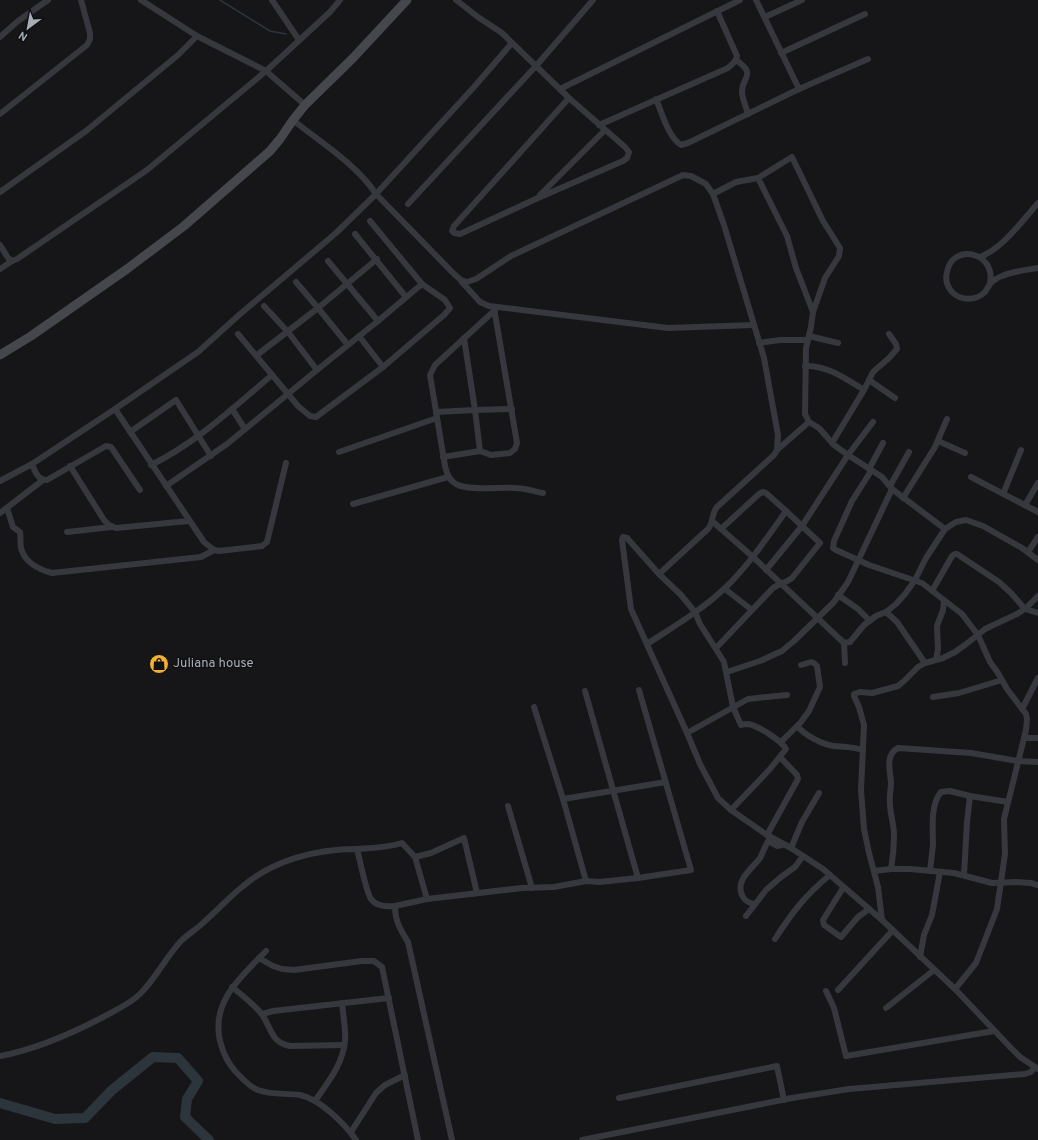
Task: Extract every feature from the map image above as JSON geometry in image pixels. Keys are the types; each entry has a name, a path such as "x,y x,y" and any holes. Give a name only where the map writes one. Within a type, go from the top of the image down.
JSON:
{"street":[{"path":"0,37 18,21 48,0"},
{"path":"0,114 87,45 90,39 90,33 81,0"},
{"path":"141,0 197,36 266,71 305,105"},
{"path":"272,0 299,40"},
{"path":"0,269 17,259 147,170 266,71 330,12 340,0"},
{"path":"0,355 31,336 127,269 184,226 270,150 305,105 353,58 407,0"},
{"path":"456,0 502,33 569,98 629,152 627,158 460,234 454,233 452,231 454,226 569,98"},
{"path":"408,204 536,66 593,0"},
{"path":"560,89 740,0"},
{"path":"756,0 799,89"},
{"path":"765,18 802,0"},
{"path":"599,124 728,68 736,60 737,56 717,11"},
{"path":"782,53 865,14"},
{"path":"0,192 86,131 178,55 197,36"},
{"path":"0,481 32,464 198,352 239,315 336,233 376,194 474,87 512,43"},
{"path":"656,99 672,136 676,142 681,145 799,89 868,59"},
{"path":"736,60 744,66 747,71 742,93 748,114"},
{"path":"293,120 367,181 376,194 480,302 485,305 494,308 660,328 754,325"},
{"path":"538,198 605,130"},
{"path":"713,194 736,182 758,178 792,156 823,221 840,248 839,256 825,278 813,312 806,348 805,414 809,422 818,428 832,443 882,478 903,498 944,529"},
{"path":"460,280 467,282 476,279 511,256 683,175 698,179 706,184 713,194 760,343 778,435 777,450"},
{"path":"758,178 787,236 796,268 813,312"},
{"path":"980,257 988,254 998,246 1038,202"},
{"path":"238,334 298,406 308,415 316,417 383,367 444,315 450,308 446,300 422,284 370,221"},
{"path":"355,234 377,259 406,297"},
{"path":"0,245 8,258 12,261"},
{"path":"965,254 980,257 990,268 990,283 982,295 967,299 962,298 953,293 948,284 946,275 947,270 949,265 956,258 965,254"},
{"path":"257,356 348,284 377,259"},
{"path":"328,261 378,321"},
{"path":"990,283 1002,276 1038,268"},
{"path":"296,282 348,345"},
{"path":"166,486 227,444 422,284"},
{"path":"264,306 288,332 317,370"},
{"path":"494,308 435,365 430,375 443,457 448,477 456,484 464,488 516,488 529,489 543,493"},
{"path":"443,457 480,451 491,455 510,453 515,449 518,443 494,308"},
{"path":"832,443 864,390 868,380 876,369 897,349 896,344 889,334"},
{"path":"359,336 383,367"},
{"path":"464,338 476,410 480,451"},
{"path":"760,343 808,338 838,343"},
{"path":"805,366 817,366 831,371 864,390"},
{"path":"152,465 198,435 232,409 272,375"},
{"path":"868,380 895,398"},
{"path":"130,432 176,400 211,456"},
{"path":"115,409 189,521 204,542 214,550 219,551 262,546 267,542 286,463"},
{"path":"232,409 246,429"},
{"path":"339,452 437,415 476,410 512,409"},
{"path":"903,498 938,441 947,419"},
{"path":"659,574 711,526 712,515 717,507 809,422"},
{"path":"766,570 802,526 848,455 873,422"},
{"path":"938,441 965,453"},
{"path":"883,443 852,502 833,544 833,548 858,560 922,583 962,614 978,636 990,662 1022,709 1027,719 1024,738 1004,820 1005,854 997,909 982,951 972,970 955,989"},
{"path":"0,513 43,480 47,480 106,446 111,447 140,490"},
{"path":"1003,494 1021,450"},
{"path":"727,672 760,661 782,651 818,618 838,595 848,582 891,487 910,452"},
{"path":"32,464 39,478 43,480"},
{"path":"70,466 104,520 112,527"},
{"path":"353,504 448,477"},
{"path":"971,477 1038,512"},
{"path":"1025,505 1038,483"},
{"path":"716,648 779,583 788,582 792,578 820,543 766,493 763,492 721,529"},
{"path":"7,508 13,527 20,532 21,548 25,557 30,563 41,570 52,573 201,557 214,550"},
{"path":"647,644 695,612 724,588 753,557 786,511"},
{"path":"66,532 189,521"},
{"path":"712,521 753,557 844,643 845,663"},
{"path":"844,643 850,642 870,621 876,616 886,612 906,594 944,529 962,521 971,522 989,530 1028,552 1038,560"},
{"path":"582,1140 784,1100 849,1090 1025,1074 1036,1068 1020,1057 955,989 869,908 843,888 823,869 791,848 767,835 731,810 718,798 700,764 631,609 624,564 623,537 626,538 659,574 681,595 695,612 700,624 724,662 733,707 741,725 749,724 768,733 781,742 786,749 731,810"},
{"path":"1028,552 1038,538"},
{"path":"932,591 952,556 958,554 999,582 1025,609 1038,613"},
{"path":"724,588 752,610"},
{"path":"838,595 858,609 870,621"},
{"path":"882,920 878,887 864,829 861,790 864,725 854,694 860,692 872,693 898,686 918,667 955,652 992,624 1017,614 1025,609 1038,596"},
{"path":"936,660 938,649 937,626 943,610 944,601"},
{"path":"886,612 897,622 925,663"},
{"path":"781,742 798,727 809,711 820,687 817,666 811,662 801,665"},
{"path":"1022,709 1038,679"},
{"path":"933,697 959,693 1002,680"},
{"path":"585,690 638,878"},
{"path":"357,849 371,899 377,904 387,907 427,899 477,893 554,887 586,881 599,882 638,878 691,870 639,690"},
{"path":"687,733 748,699 787,695"},
{"path":"534,707 563,799 586,881"},
{"path":"798,727 804,734 829,745 852,747 863,750"},
{"path":"1024,738 1038,738"},
{"path":"891,869 894,838 890,802 891,783 889,769 890,758 893,751 898,748 971,753 1018,761 1038,762"},
{"path":"767,835 798,779 797,775 780,757"},
{"path":"563,799 666,782"},
{"path":"930,871 934,814 936,800 941,792 950,791 1008,802"},
{"path":"791,848 802,822 819,793"},
{"path":"964,875 966,822 970,796"},
{"path":"508,806 532,888"},
{"path":"415,857 431,853 464,838 477,893"},
{"path":"754,904 743,898 740,887 742,880 759,858 768,841 777,846 784,845"},
{"path":"0,1056 47,1044 124,1005 140,994 181,941 243,886 266,870 288,860 318,852 339,849 385,847 402,843 415,857 427,899"},
{"path":"746,916 754,904 772,885 795,867 804,856"},
{"path":"874,871 891,869 930,871 964,875 992,883 1016,882 1037,884"},
{"path":"920,957 924,935 932,915 940,872"},
{"path":"775,939 806,896 830,875"},
{"path":"843,888 824,920 824,925 841,937 858,917 869,908"},
{"path":"395,906 395,917 399,928 408,942 452,1140"},
{"path":"838,990 893,930"},
{"path":"266,951 237,980 223,1004 218,1018 218,1030 222,1048 228,1064 257,1090 301,1096 315,1101 351,1132 356,1140"},
{"path":"259,958 273,966 282,969 294,970 362,961 374,961 382,967 418,1140"},
{"path":"886,1008 934,970"},
{"path":"232,987 262,1014 274,1036 283,1044 290,1046 344,1045"},
{"path":"826,991 834,1008 846,1056 994,1031"},
{"path":"262,1014 273,1011 389,998"},
{"path":"315,1101 338,1067 343,1054 345,1039 342,1003"},
{"path":"619,1098 777,1066 784,1100"},
{"path":"351,1132 380,1088 405,1075"}],"waterway":[{"path":"220,0 270,31 286,34"},
{"path":"0,1103 55,1119 85,1118 112,1090 153,1057 178,1058 198,1081 187,1099 185,1117 209,1140"}],"place":[{"name":"Juliana house","path":"159,664"}]}
